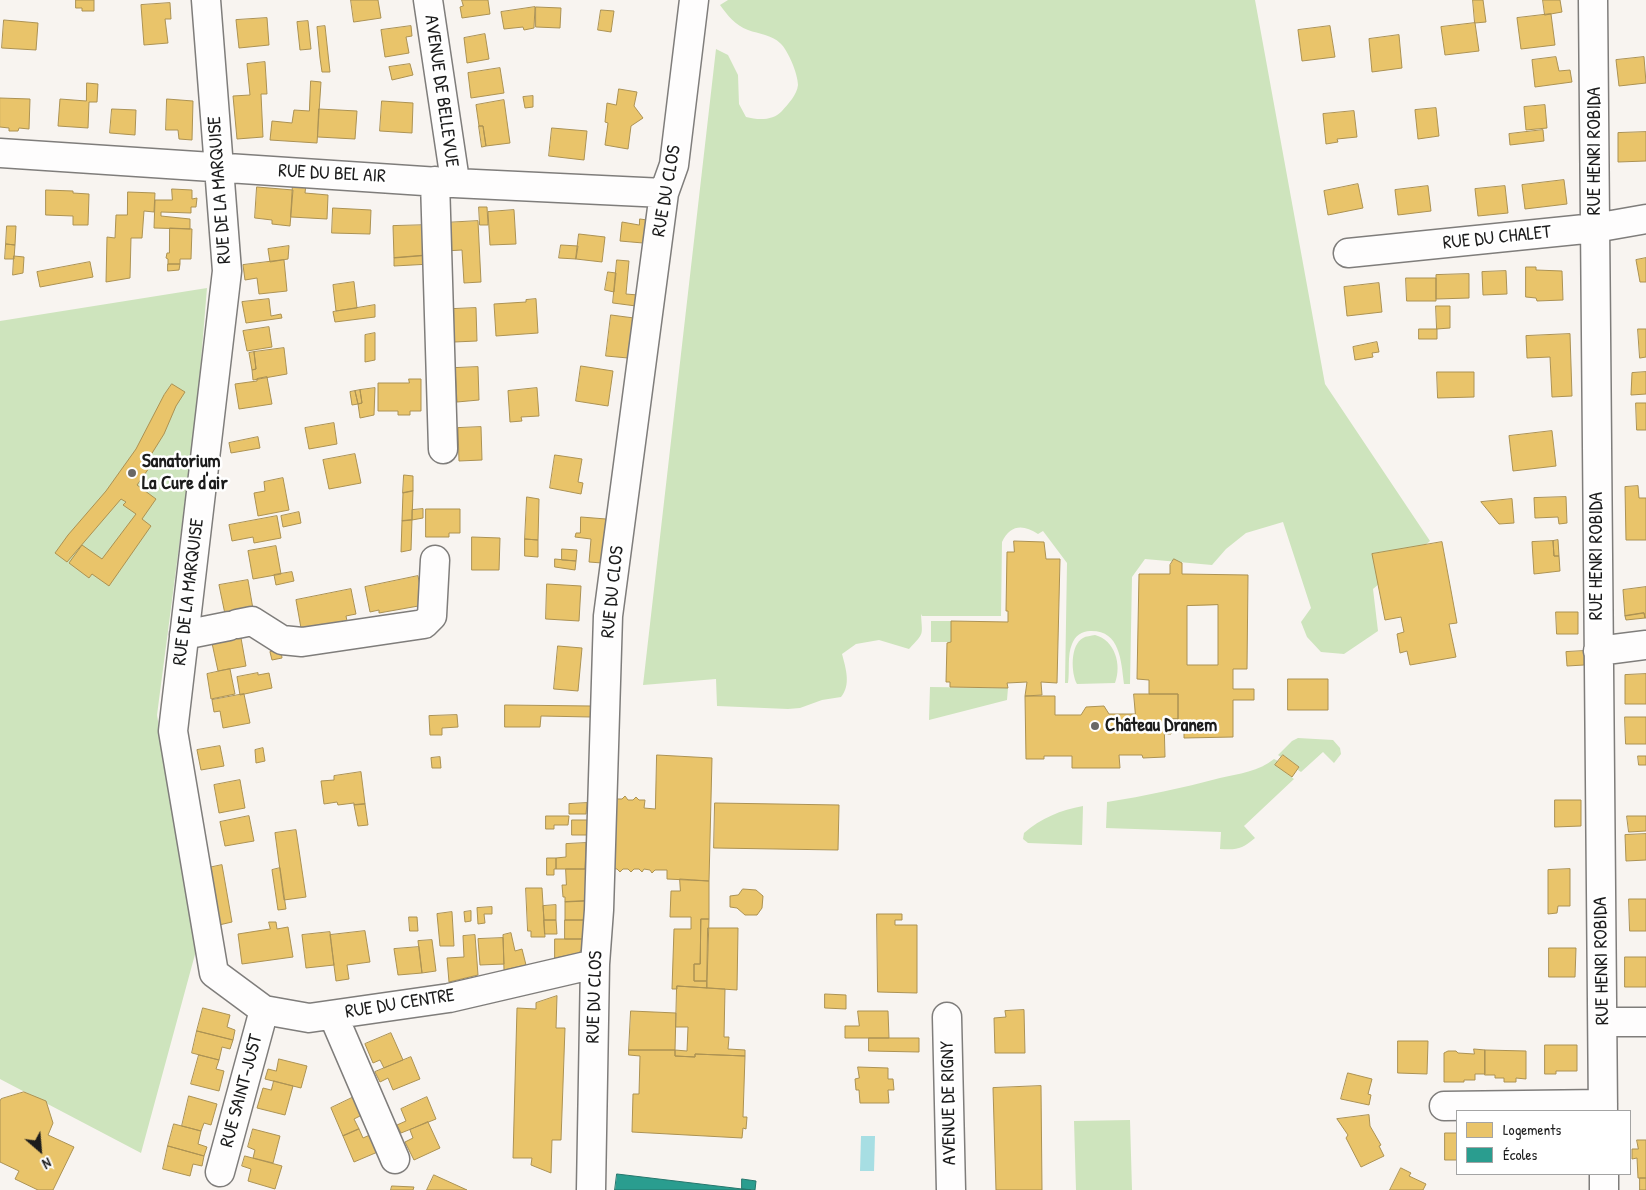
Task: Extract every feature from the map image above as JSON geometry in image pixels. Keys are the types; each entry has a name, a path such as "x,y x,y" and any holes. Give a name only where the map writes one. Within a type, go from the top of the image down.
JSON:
{"street":[{"name":"RUE DE LA MARQUISE","path":"206,0 227,271 173,730 214,973"},
{"name":"AVENUE DE BELLEVUE","path":"428,0 454,174 444,182 443,450"},
{"name":"RUE DU CLOS","path":"591,1190 595,964 599,910 608,616 664,193 674,166 694,0"},
{"name":"RUE HENRI ROBIDA","path":"1594,0 1603,1108"},
{"name":"RUE DU BEL AIR","path":"0,153 444,182 664,193"},
{"name":"RUE DU CHALET","path":"1348,253 1595,228 1646,219"},
{"path":"184,635 252,621 282,640 302,642 424,624 432,616 435,560"},
{"path":"1598,651 1646,645"},
{"name":"RUE DU CENTRE","path":"214,973 264,1010 309,1018 449,998 595,964"},
{"name":"RUE SAINT-JUST","path":"220,1172 264,1010"},
{"path":"333,1015 395,1159"},
{"name":"AVENUE DE RIGNY","path":"947,1017 951,1190"},
{"path":"1603,1022 1646,1022"},
{"path":"1444,1106 1603,1108"},
{"path":"1604,1175 1604,1190"}],"green space":[{"path":"728,0 1255,0 1325,384 1430,541 1373,589 1378,631 1344,654 1321,652 1307,637 1301,622 1311,608 1283,522 1246,533 1226,549 1212,565 1145,559 1132,577 1130,684 1124,684 1120,656 1113,641 1108,635 1090,631 1082,633 1073,641 1070,649 1068,683 1065,683 1067,563 1043,531 1038,534 1027,529 1017,528 1009,532 1002,542 1001,616 922,616 921,614 921,633 909,649 879,640 856,644 842,654 847,682 841,697 822,700 800,708 788,709 717,706 716,679 643,685 716,49 728,55 738,75 739,104 746,117 765,119 774,117 792,99 798,85 789,56 783,46 773,38 743,28 736,23 720,5"},
{"path":"207,288 197,409 157,715 197,947 141,1153 0,1079 0,321"},
{"path":"931,621 951,621 951,642 931,642"},
{"path":"1095,635 1108,642 1115,654 1118,669 1115,683 1077,684 1073,666 1076,647 1083,638"},
{"path":"930,687 1008,688 1007,700 929,720"},
{"path":"1298,738 1333,740 1340,748 1341,754 1334,763 1323,752 1301,772 1298,770 1299,767 1283,755 1281,757 1278,755 1292,741"},
{"path":"1274,759 1278,761 1276,765 1294,779 1244,826 1255,838 1243,847 1220,849 1221,832 1106,828 1107,802 1241,773 1256,769"},
{"path":"1083,806 1082,845 1028,843 1023,839 1024,833 1044,819 1059,812"},
{"path":"1130,1120 1132,1190 1076,1190 1074,1121"}],"water":[{"path":"861,1136 875,1136 874,1171 860,1171"}],"building: Logements":[{"path":"76,0 94,0 94,11 82,11 82,8 76,8"},
{"path":"351,0 378,0 381,18 354,22"},
{"path":"462,0 488,0 490,14 462,18 460,7 463,6"},
{"path":"1473,0 1483,0 1486,22 1475,23"},
{"path":"1543,0 1560,0 1562,12 1545,15"},
{"path":"170,3 171,19 165,19 168,43 144,45 141,5"},
{"path":"535,7 534,28 524,30 523,27 504,29 501,12"},
{"path":"536,7 561,8 560,28 536,27"},
{"path":"601,10 614,11 611,32 598,30"},
{"path":"1551,14 1555,45 1521,49 1517,18"},
{"path":"267,18 269,45 239,48 236,20"},
{"path":"4,20 38,23 36,50 2,48"},
{"path":"308,21 311,49 300,50 297,22"},
{"path":"1475,23 1479,51 1445,55 1441,27"},
{"path":"325,26 330,72 322,72 320,58 317,27"},
{"path":"411,26 412,36 406,37 409,53 385,57 381,30"},
{"path":"1330,26 1335,57 1302,61 1298,30"},
{"path":"485,34 489,59 467,63 464,38"},
{"path":"1399,35 1402,68 1372,72 1369,39"},
{"path":"1556,57 1559,71 1570,70 1572,82 1535,87 1532,60"},
{"path":"1644,57 1646,83 1619,86 1616,60"},
{"path":"265,62 267,94 261,94 263,137 237,139 233,96 250,95 247,64"},
{"path":"410,64 413,75 392,80 389,67"},
{"path":"500,68 504,93 471,98 468,73"},
{"path":"311,81 321,82 317,143 270,140 272,121 292,123 294,110 309,111"},
{"path":"87,83 98,84 97,102 89,102 88,128 58,126 60,99 86,101"},
{"path":"619,89 637,92 634,106 643,118 631,126 628,149 605,145 608,123 605,122 607,103 616,105"},
{"path":"533,96 533,107 525,108 523,97"},
{"path":"0,98 30,99 29,129 19,128 18,131 9,131 9,128 0,127"},
{"path":"167,99 193,101 192,140 179,139 178,130 166,130"},
{"path":"504,100 510,143 486,146 483,126 479,126 476,105"},
{"path":"382,101 413,103 412,133 380,131"},
{"path":"1545,105 1547,128 1526,130 1524,107"},
{"path":"1436,108 1439,136 1418,139 1415,110"},
{"path":"112,109 136,110 135,135 110,133"},
{"path":"319,109 357,111 355,139 318,137"},
{"path":"1354,111 1357,137 1337,139 1338,142 1326,144 1323,114"},
{"path":"479,126 483,126 486,146 482,147"},
{"path":"552,128 587,131 584,160 549,156"},
{"path":"1543,130 1544,141 1510,145 1509,134"},
{"path":"1646,132 1646,161 1618,162 1618,133"},
{"path":"1564,180 1567,204 1525,209 1522,185"},
{"path":"293,183 306,184 305,193 328,195 327,219 291,217"},
{"path":"1358,184 1363,208 1328,215 1324,191"},
{"path":"1428,186 1431,211 1398,215 1395,190"},
{"path":"1505,186 1508,213 1478,216 1475,189"},
{"path":"257,187 293,190 290,226 272,224 272,220 255,218"},
{"path":"172,189 192,190 192,199 197,198 196,207 191,207 191,213 161,212 161,216 190,219 190,229 154,228 155,200 172,200"},
{"path":"46,190 73,191 73,193 89,194 88,225 73,225 73,216 46,215"},
{"path":"128,192 155,193 154,212 144,211 142,238 131,238 130,278 106,282 107,237 115,238 116,215 127,215"},
{"path":"479,207 487,207 488,225 480,225"},
{"path":"333,208 371,210 370,234 332,233"},
{"path":"514,210 516,244 490,245 488,212"},
{"path":"640,219 647,220 643,243 620,241 622,222 639,225"},
{"path":"478,221 481,282 464,283 462,250 444,251 443,223"},
{"path":"430,225 431,255 394,258 393,226"},
{"path":"7,226 16,226 15,245 6,244"},
{"path":"170,228 192,229 191,259 180,259 180,264 168,264 168,259 166,258 167,253 169,253"},
{"path":"579,234 605,237 602,262 576,259"},
{"path":"6,244 15,245 14,259 5,259"},
{"path":"561,245 578,246 576,259 559,258"},
{"path":"289,246 288,259 270,262 268,249"},
{"path":"431,255 431,264 394,266 394,258"},
{"path":"14,256 24,257 23,273 13,275"},
{"path":"1646,258 1646,282 1640,282 1636,260"},
{"path":"284,260 287,291 259,294 257,278 245,280 243,265"},
{"path":"617,260 629,261 626,294 638,295 636,306 613,303"},
{"path":"90,262 93,277 40,287 37,272"},
{"path":"168,264 180,264 179,270 168,271"},
{"path":"1526,267 1536,267 1536,270 1562,271 1563,300 1537,301 1536,298 1526,297"},
{"path":"1506,271 1507,294 1483,295 1482,272"},
{"path":"608,272 616,273 614,292 605,290"},
{"path":"1469,274 1469,298 1436,299 1436,275"},
{"path":"1406,278 1436,278 1436,301 1407,301"},
{"path":"354,282 357,308 336,311 333,285"},
{"path":"1379,283 1382,312 1347,316 1344,287"},
{"path":"269,299 271,316 281,314 282,318 246,323 242,302"},
{"path":"536,299 538,333 496,336 494,304 526,302 526,300"},
{"path":"375,305 375,317 335,322 333,312"},
{"path":"1436,306 1450,306 1450,328 1437,329"},
{"path":"476,308 477,341 454,342 453,309"},
{"path":"611,315 634,318 628,358 606,356"},
{"path":"269,327 272,347 247,351 243,331"},
{"path":"1419,329 1437,329 1437,339 1419,339"},
{"path":"1638,329 1646,329 1646,357 1640,358"},
{"path":"375,333 375,360 365,362 365,335"},
{"path":"1570,334 1572,396 1552,397 1550,357 1527,358 1526,336"},
{"path":"1377,342 1379,352 1372,353 1373,357 1355,360 1353,347"},
{"path":"284,348 287,374 253,380 252,370 256,369 254,352"},
{"path":"254,352 256,369 252,370 249,353"},
{"path":"581,366 613,371 608,406 576,401"},
{"path":"478,367 479,400 457,402 455,368"},
{"path":"1437,372 1474,372 1474,397 1438,398"},
{"path":"1646,372 1646,394 1631,395 1632,373"},
{"path":"267,377 272,404 239,409 235,384 257,381 257,379"},
{"path":"409,379 421,379 421,411 410,411 410,415 398,415 398,411 378,411 378,383 409,383"},
{"name":"Sanatorium La Cure d'air","path":"172,384 185,392 176,406 164,434 149,458 154,461 137,485 156,499 142,519 151,526 109,586 92,574 89,578 69,563 82,545 102,559 136,514 123,505 126,502 121,499 67,562 55,553 106,491 136,449 164,395"},
{"path":"375,388 374,415 360,418 358,404 362,403 360,390"},
{"path":"537,388 539,416 521,417 522,421 510,422 508,391"},
{"path":"360,390 362,403 358,404 355,391"},
{"path":"355,391 358,404 352,405 350,392"},
{"path":"1636,403 1646,403 1646,430 1637,430"},
{"path":"334,423 337,444 309,449 305,428"},
{"path":"481,427 482,460 459,461 458,428"},
{"path":"1552,431 1556,466 1513,471 1509,436"},
{"path":"258,437 260,448 231,453 229,443"},
{"path":"355,454 361,483 329,489 323,460"},
{"path":"555,455 582,459 578,482 583,483 581,494 550,488"},
{"path":"404,475 413,476 413,491 403,493"},
{"path":"283,478 289,510 258,516 254,493 265,491 264,482"},
{"path":"1638,486 1639,498 1646,498 1646,540 1626,540 1625,487"},
{"path":"413,491 412,520 402,521 403,493"},
{"path":"527,497 539,499 538,540 525,539"},
{"path":"1566,497 1567,523 1559,524 1558,517 1535,518 1534,498"},
{"path":"1512,499 1514,523 1499,524 1481,502"},
{"path":"423,509 423,518 412,520 412,510"},
{"path":"426,509 460,509 460,533 449,533 449,537 426,537"},
{"path":"299,512 301,523 283,527 281,516"},
{"path":"277,516 281,538 254,543 253,537 232,541 229,525"},
{"path":"581,517 606,519 602,563 589,562 591,539 575,537 576,533 580,533"},
{"path":"412,520 411,550 401,552 402,521"},
{"path":"472,537 500,538 499,570 472,570"},
{"path":"525,539 538,540 538,557 525,556"},
{"path":"1558,540 1559,556 1554,556 1553,541"},
{"path":"1014,541 1044,542 1046,559 1060,559 1057,683 1041,682 1042,695 1025,696 1027,682 1007,683 1008,688 950,687 950,682 946,682 947,643 951,642 951,621 1008,622 1008,611 1006,611 1007,552 1014,552"},
{"path":"1553,541 1554,556 1559,556 1560,571 1534,574 1532,542"},
{"path":"1442,542 1457,623 1449,624 1456,657 1410,665 1407,651 1400,653 1397,634 1404,632 1401,617 1385,620 1372,554"},
{"path":"276,546 281,574 253,579 248,551"},
{"path":"562,549 577,550 576,561 562,560"},
{"path":"555,559 576,561 575,570 555,567"},
{"path":"1174,559 1182,563 1182,574 1248,575 1247,669 1233,669 1233,689 1254,689 1254,700 1233,700 1233,737 1184,738 1184,729 1171,729 1171,734 1164,734 1164,719 1178,719 1178,694 1149,694 1149,680 1137,679 1139,574 1170,574 1170,565","holes":["1218,605 1218,665 1187,665 1187,606"]},
{"path":"292,572 294,581 276,585 274,575"},
{"path":"418,576 424,605 379,613 379,610 370,612 365,587"},
{"path":"248,580 253,609 225,614 219,585"},
{"path":"547,584 581,586 579,621 546,619"},
{"path":"1646,587 1646,618 1644,613 1625,616 1623,590"},
{"path":"351,589 356,614 346,616 347,621 301,628 296,600"},
{"path":"1556,612 1578,612 1578,634 1557,634"},
{"path":"1644,613 1645,618 1626,620 1625,616"},
{"path":"241,638 246,666 218,671 212,643"},
{"path":"558,646 582,648 578,691 554,689"},
{"path":"281,650 282,658 272,660 270,652"},
{"path":"1584,651 1584,665 1567,666 1566,652"},
{"path":"230,669 235,694 211,699 207,674"},
{"path":"258,673 258,675 269,673 272,688 240,695 237,677"},
{"path":"1646,674 1646,704 1625,704 1625,675"},
{"path":"1288,679 1328,679 1328,710 1288,710"},
{"path":"244,694 250,723 223,728 220,711 214,712 212,700"},
{"name":"Château Dranem","path":"1134,694 1178,694 1178,719 1164,719 1165,757 1143,758 1142,755 1119,755 1120,768 1072,768 1072,756 1044,756 1044,759 1026,759 1025,696 1055,696 1055,715 1081,715 1086,707 1104,706 1109,714 1135,714"},
{"path":"505,705 591,706 591,717 541,716 540,727 505,727"},
{"path":"457,715 458,727 442,728 442,735 430,735 429,716"},
{"path":"1625,717 1646,717 1646,744 1626,744"},
{"path":"220,746 224,766 201,770 197,750"},
{"path":"263,748 265,761 256,763 255,750"},
{"path":"657,755 712,758 709,881 667,879 667,870 655,870 652,873 650,870 644,869 642,872 639,869 634,869 631,872 628,869 623,869 620,872 617,869 611,868 615,796 618,799 622,799 625,796 628,800 633,800 636,797 639,800 645,800 644,808 655,809"},
{"path":"1283,755 1299,767 1292,777 1275,765"},
{"path":"1638,756 1646,756 1646,765 1639,765"},
{"path":"440,757 441,768 432,768 431,758"},
{"path":"361,772 365,804 338,805 337,802 324,804 321,781 334,780 334,776"},
{"path":"240,780 245,808 219,813 214,785"},
{"path":"1555,800 1581,800 1581,826 1555,827"},
{"path":"587,803 586,814 569,814 569,804"},
{"path":"715,803 839,805 838,850 714,848"},
{"path":"365,804 368,825 358,826 354,805"},
{"path":"249,816 254,841 225,846 220,822"},
{"path":"546,816 569,816 568,825 554,825 554,829 546,829"},
{"path":"1627,816 1646,816 1646,831 1629,832"},
{"path":"572,820 587,820 587,835 572,835"},
{"path":"296,830 306,897 284,900 275,833"},
{"path":"1646,834 1646,860 1626,861 1625,835"},
{"path":"586,843 585,869 556,869 556,858 566,857 566,844"},
{"path":"547,858 556,858 554,875 547,875"},
{"path":"222,865 232,922 219,925 208,868"},
{"path":"280,868 286,909 278,910 272,870"},
{"path":"566,869 587,869 586,901 565,902 562,885 566,885"},
{"path":"1570,869 1570,906 1558,906 1557,913 1548,914 1548,870"},
{"path":"680,879 709,881 709,919 701,919 700,964 694,964 694,981 707,981 707,988 677,986 677,989 672,989 674,929 691,929 691,917 670,917 671,891 680,891"},
{"path":"526,888 542,888 545,937 531,937 531,931 528,931"},
{"path":"743,889 756,890 763,896 762,908 757,915 745,915 737,908 730,907 730,896 738,895"},
{"path":"1629,899 1646,899 1646,931 1630,931"},
{"path":"586,901 586,920 565,920 565,902"},
{"path":"556,905 556,920 544,920 543,906"},
{"path":"492,907 492,914 484,914 485,923 478,924 477,908"},
{"path":"471,911 471,921 465,922 464,912"},
{"path":"452,912 454,946 440,946 437,914"},
{"path":"877,914 902,914 902,920 895,920 895,925 917,925 917,993 878,992"},
{"path":"409,917 417,917 418,931 410,931"},
{"path":"701,919 709,919 707,981 694,981 694,964 700,964"},
{"path":"544,920 556,920 557,934 545,934"},
{"path":"565,920 586,920 585,939 565,939"},
{"path":"269,922 276,922 277,929 288,927 293,957 242,964 238,934 270,929"},
{"path":"708,928 738,928 737,990 707,988"},
{"path":"365,931 370,962 347,965 349,979 336,981 330,935"},
{"path":"330,932 334,965 306,968 302,935"},
{"path":"511,933 515,951 522,949 526,965 504,970 503,935"},
{"path":"475,935 478,975 449,982 447,958 464,957 463,936"},
{"path":"503,938 504,964 480,965 478,939"},
{"path":"555,939 585,939 585,945 579,953 555,958"},
{"path":"432,940 436,971 422,973 418,941"},
{"path":"419,947 422,973 398,975 394,949"},
{"path":"1549,948 1576,948 1575,977 1549,977"},
{"path":"1625,957 1646,957 1646,987 1625,987"},
{"path":"677,986 725,989 724,1037 729,1037 728,1049 745,1050 745,1056 695,1054 695,1057 675,1056 675,1050 687,1051 688,1027 676,1027"},
{"path":"825,994 846,995 846,1009 825,1008"},
{"path":"557,996 556,1028 565,1028 561,1140 552,1140 551,1173 531,1165 532,1158 513,1158 517,1008 536,1009 536,1003"},
{"path":"203,1008 230,1015 227,1027 235,1030 233,1040 197,1031"},
{"path":"1024,1010 1025,1053 995,1053 994,1018 1006,1017 1005,1011"},
{"path":"631,1011 676,1013 675,1050 629,1050"},
{"path":"858,1011 888,1011 889,1038 845,1038 845,1026 859,1026"},
{"path":"197,1031 233,1040 230,1049 222,1047 219,1060 192,1053"},
{"path":"391,1033 403,1060 384,1068 380,1060 373,1063 365,1044"},
{"path":"869,1038 919,1038 919,1052 869,1051"},
{"path":"1398,1041 1428,1041 1427,1074 1398,1073"},
{"path":"1545,1045 1577,1045 1577,1071 1556,1071 1556,1074 1545,1074"},
{"path":"1474,1049 1485,1050 1485,1074 1475,1074 1475,1080 1444,1082 1444,1053 1456,1051 1458,1053 1474,1054"},
{"path":"629,1050 675,1050 675,1056 695,1057 695,1054 745,1056 743,1117 747,1117 746,1129 743,1128 742,1138 632,1132 633,1094 639,1094 640,1056 629,1055"},
{"path":"1485,1050 1526,1051 1526,1079 1516,1078 1516,1082 1504,1082 1504,1078 1495,1078 1495,1075 1485,1075"},
{"path":"199,1055 219,1060 216,1069 224,1071 219,1091 191,1084"},
{"path":"411,1057 420,1079 393,1090 388,1078 380,1082 375,1072"},
{"path":"279,1059 307,1066 301,1088 265,1079 268,1069 276,1071"},
{"path":"858,1067 888,1068 888,1079 893,1079 894,1090 888,1090 889,1103 860,1103 859,1090 856,1090 855,1079 859,1078"},
{"path":"1348,1073 1372,1079 1368,1094 1371,1095 1369,1105 1341,1099"},
{"path":"274,1081 293,1086 285,1115 257,1108 263,1088 271,1090"},
{"path":"1041,1086 1042,1190 996,1190 993,1088"},
{"path":"24,1092 46,1101 53,1123 48,1135 74,1147 53,1190 38,1190 15,1179 19,1171 0,1162 0,1101 1,1099"},
{"path":"189,1096 217,1104 211,1125 204,1123 201,1131 182,1126"},
{"path":"356,1096 364,1114 354,1119 359,1129 343,1136 331,1108"},
{"path":"427,1097 436,1119 401,1133 397,1125 406,1121 401,1109"},
{"path":"1369,1115 1370,1126 1381,1145 1379,1146 1384,1156 1361,1167 1346,1138 1348,1135 1337,1119"},
{"path":"428,1122 440,1148 414,1160 405,1142 413,1138 410,1130"},
{"path":"174,1124 201,1131 198,1144 207,1147 204,1156 168,1146"},
{"path":"253,1129 280,1136 273,1163 253,1158 255,1150 248,1147"},
{"path":"359,1129 363,1138 372,1134 380,1151 354,1162 343,1136"},
{"path":"1445,1133 1456,1133 1456,1160 1445,1160"},
{"path":"1637,1140 1646,1140 1646,1178 1638,1178 1637,1158 1632,1159 1632,1149 1638,1149"},
{"path":"168,1146 204,1156 202,1166 193,1164 190,1176 163,1169"},
{"path":"245,1156 282,1166 275,1189 248,1181 251,1169 242,1166"},
{"path":"1401,1168 1411,1173 1409,1176 1426,1184 1423,1190 1390,1190"},
{"path":"434,1175 467,1190 427,1190"},
{"path":"1640,1178 1646,1178 1646,1190 1640,1190"},
{"path":"392,1186 414,1187 413,1190 391,1190"}],"building: Écoles":[{"path":"617,1174 742,1189 751,1190 615,1190"},
{"path":"742,1179 756,1181 755,1190 742,1189"}],"place":[{"name":"Sanatorium La Cure d'air","path":"132,473"},
{"name":"Château Dranem","path":"1095,726"}]}
